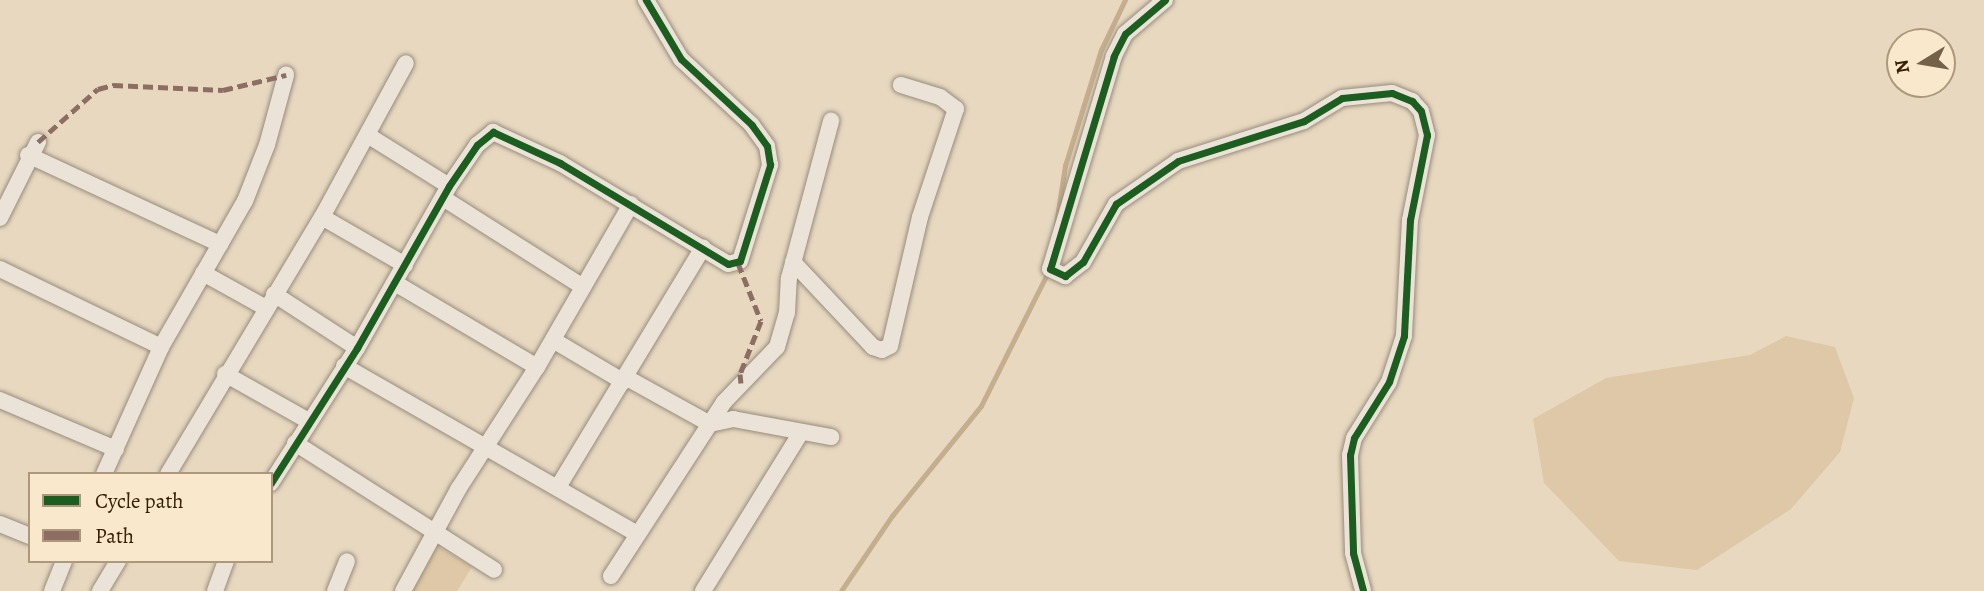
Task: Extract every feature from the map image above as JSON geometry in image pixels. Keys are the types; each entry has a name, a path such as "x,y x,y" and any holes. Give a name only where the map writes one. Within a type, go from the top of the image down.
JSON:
{"street":[{"path":"273,480 307,420 357,348 446,192 477,145 493,132 528,146 631,204 728,264 740,261 769,165 767,146 752,125 681,59 646,0"},
{"path":"1165,0 1125,34 1114,56 1050,269 1065,276 1083,262 1116,204 1178,160 1304,121 1342,98 1392,93 1412,100 1421,111 1427,135 1410,220 1404,337 1389,382 1354,438 1350,455 1353,553 1363,591"},
{"path":"169,472 264,307 322,217 369,136 406,63"},
{"path":"105,472 161,347 244,201 267,145 286,75"},
{"path":"793,262 873,347 882,350 890,346 920,217 956,109 940,97 901,85"},
{"path":"611,576 733,391 777,347 793,262 831,121"},
{"path":"369,136 583,287"},
{"path":"0,218 33,148 220,244"},
{"path":"403,591 485,447 537,367 631,204"},
{"path":"322,217 405,265"},
{"path":"558,487 626,380 703,248"},
{"path":"0,269 161,347"},
{"path":"203,273 264,307"},
{"path":"395,283 537,367"},
{"path":"274,294 357,348"},
{"path":"553,340 710,424 733,419 800,434 831,437"},
{"path":"344,366 637,534"},
{"path":"225,374 307,420"},
{"path":"0,400 116,449"},
{"path":"703,591 800,434"},
{"path":"295,443 494,570"},
{"path":"0,524 28,535"},
{"path":"335,591 347,561"},
{"path":"52,591 63,563"},
{"path":"100,591 117,563"},
{"path":"215,591 225,563"}],"shaded area":[{"path":"1786,336 1835,347 1854,398 1840,452 1791,509 1697,570 1619,561 1544,483 1533,419 1606,378 1750,355"},
{"path":"437,546 472,567 457,591 409,591"}],"waterway":[{"path":"1056,224 1065,166 1101,50 1125,0"},
{"path":"841,591 892,516 981,406 1049,270"}],"marked path":[{"path":"38,142 98,89 113,85 223,90 286,75"},
{"path":"738,263 761,321 740,374 741,383"}],"cycle path":[{"path":"273,480 357,348 449,186 477,145 493,132 560,163 728,264 740,261 770,165 767,146 752,125 681,59 646,0"},
{"path":"1165,0 1125,34 1114,56 1050,269 1065,276 1083,262 1116,204 1178,161 1304,121 1342,98 1392,93 1412,101 1421,111 1427,135 1410,220 1404,336 1389,382 1354,438 1350,455 1353,553 1363,591"}]}
